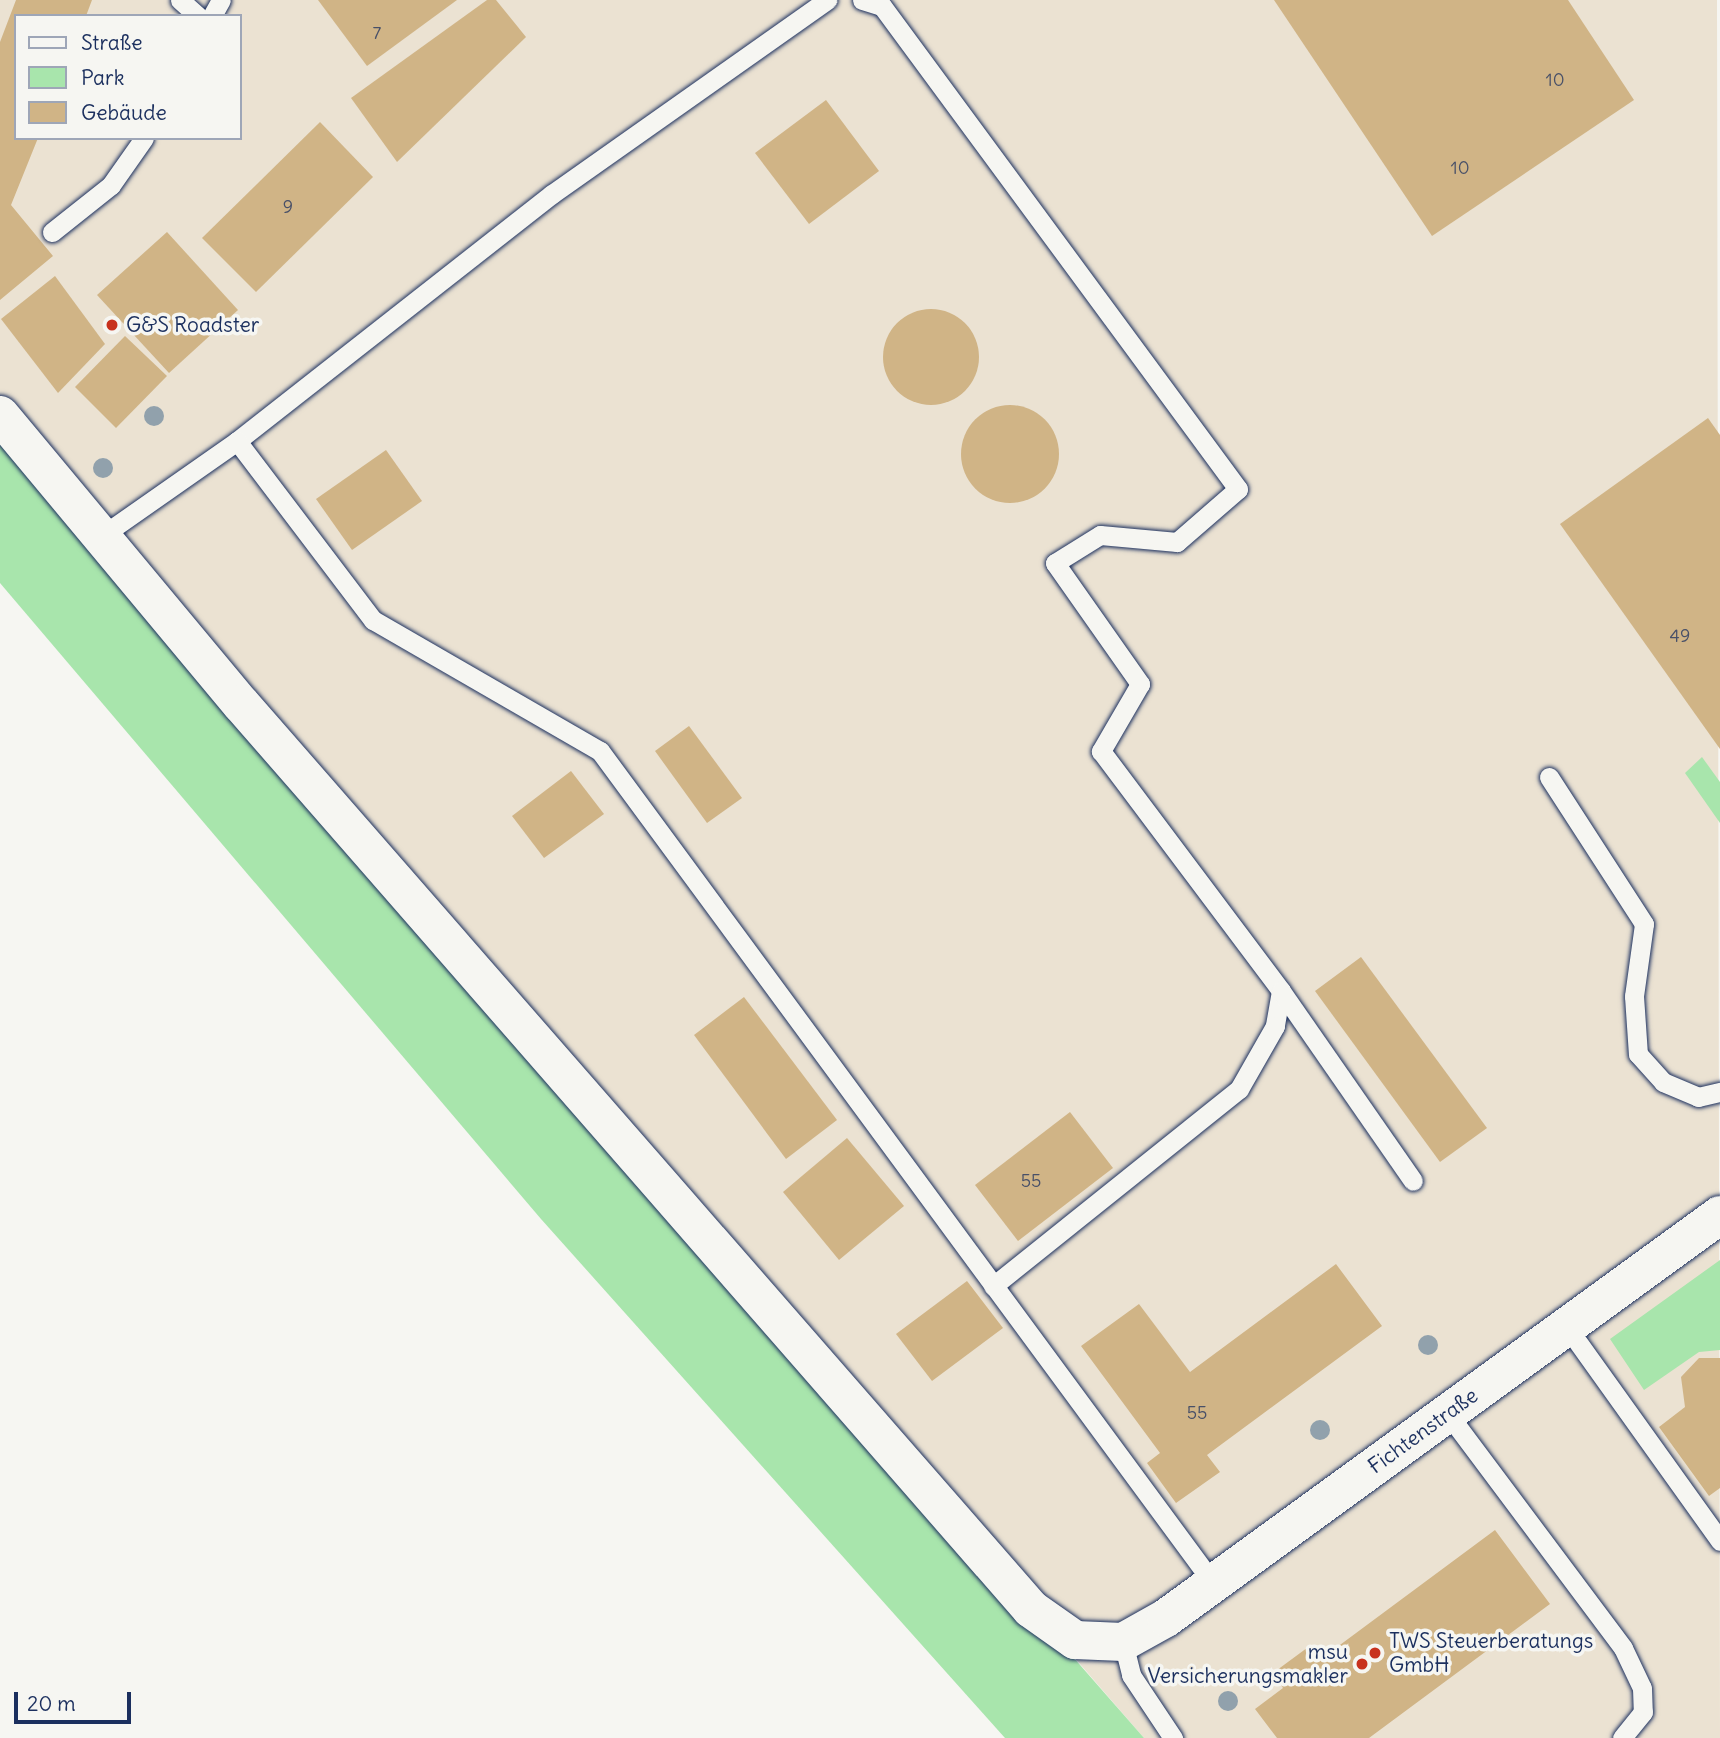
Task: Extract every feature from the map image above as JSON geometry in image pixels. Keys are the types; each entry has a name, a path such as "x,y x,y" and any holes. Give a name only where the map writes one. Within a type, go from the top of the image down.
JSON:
{"street":[{"path":"0,415 100,537 945,1510 1049,1624 1090,1644 1123,1642"},
{"name":"Fichtenstraße","path":"1123,1642 1213,1583 1720,1215"}],"lane":[{"path":"180,0 196,14"},
{"path":"100,537 237,441 552,194 827,0"},
{"path":"862,0 882,6 1238,489 1177,542 1100,535 1055,563 1140,684 1101,751 1280,991 1413,1181"},
{"path":"52,232 111,185 143,140"},
{"path":"237,441 373,621 600,751 1213,1583"},
{"path":"1549,777 1644,924 1634,996 1638,1054 1663,1082 1698,1097 1720,1092"},
{"path":"993,1286 1239,1089 1261,1059 1280,991"},
{"path":"1567,1327 1720,1541"},
{"path":"1448,1414 1623,1648 1642,1688 1643,1712 1622,1738"},
{"path":"1123,1642 1131,1675 1173,1738"}],"shaded area":[{"path":"0,0 1717,0 1720,1738 1144,1738 0,415"}],"green space":[{"path":"0,441 1144,1738 1005,1738 541,1219 0,583"},
{"path":"1702,757 1720,782 1720,823 1685,773"},
{"path":"1720,1260 1720,1350 1699,1352 1644,1390 1610,1339"}],"building":[{"path":"16,0 92,0 87,14 14,14 14,140 37,140 11,205 53,256 0,300 0,42"},
{"path":"318,0 457,0 367,66"},
{"path":"487,0 496,0 526,37 397,162 351,98"},
{"path":"1274,0 1568,0 1634,100 1432,236"},
{"path":"826,100 879,171 809,224 755,153"},
{"path":"320,122 373,177 256,292 202,238"},
{"path":"167,232 238,310 169,373 97,295"},
{"path":"55,276 105,344 58,393 1,319"},
{"path":"931,309 949,313 965,323 975,339 979,357 975,375 965,391 949,401 931,405 913,401 897,391 887,375 883,357 887,339 897,323 913,313"},
{"path":"125,336 167,376 116,428 75,387"},
{"path":"1010,405 1029,409 1044,420 1055,435 1059,454 1055,473 1044,488 1029,499 1010,503 991,499 976,488 965,473 961,454 965,435 976,420 991,409"},
{"path":"1708,418 1720,435 1720,749 1560,524"},
{"path":"386,450 422,501 352,550 316,499"},
{"path":"689,726 742,798 707,823 655,751"},
{"path":"571,771 604,814 544,858 512,816"},
{"path":"1361,957 1487,1128 1440,1162 1315,991"},
{"path":"744,997 837,1120 786,1159 694,1035"},
{"path":"1070,1112 1113,1168 1018,1241 975,1185"},
{"path":"847,1138 904,1206 839,1260 783,1192"},
{"path":"1336,1264 1382,1326 1207,1455 1220,1472 1176,1503 1147,1463 1160,1453 1081,1346 1139,1304 1190,1372"},
{"path":"967,1281 1003,1328 932,1381 896,1334"},
{"path":"1699,1358 1720,1358 1720,1488 1709,1496 1659,1427 1685,1407 1681,1377"},
{"path":"1495,1530 1550,1604 1369,1738 1277,1738 1255,1709 1283,1688 1273,1673 1311,1645 1321,1659"}],"place":[{"name":"G&S Roadster","path":"112,325"},
{"name":"TWS Steuerberatungs GmbH","path":"1375,1653"},
{"name":"msu Versicherungsmakler","path":"1362,1664"}]}
